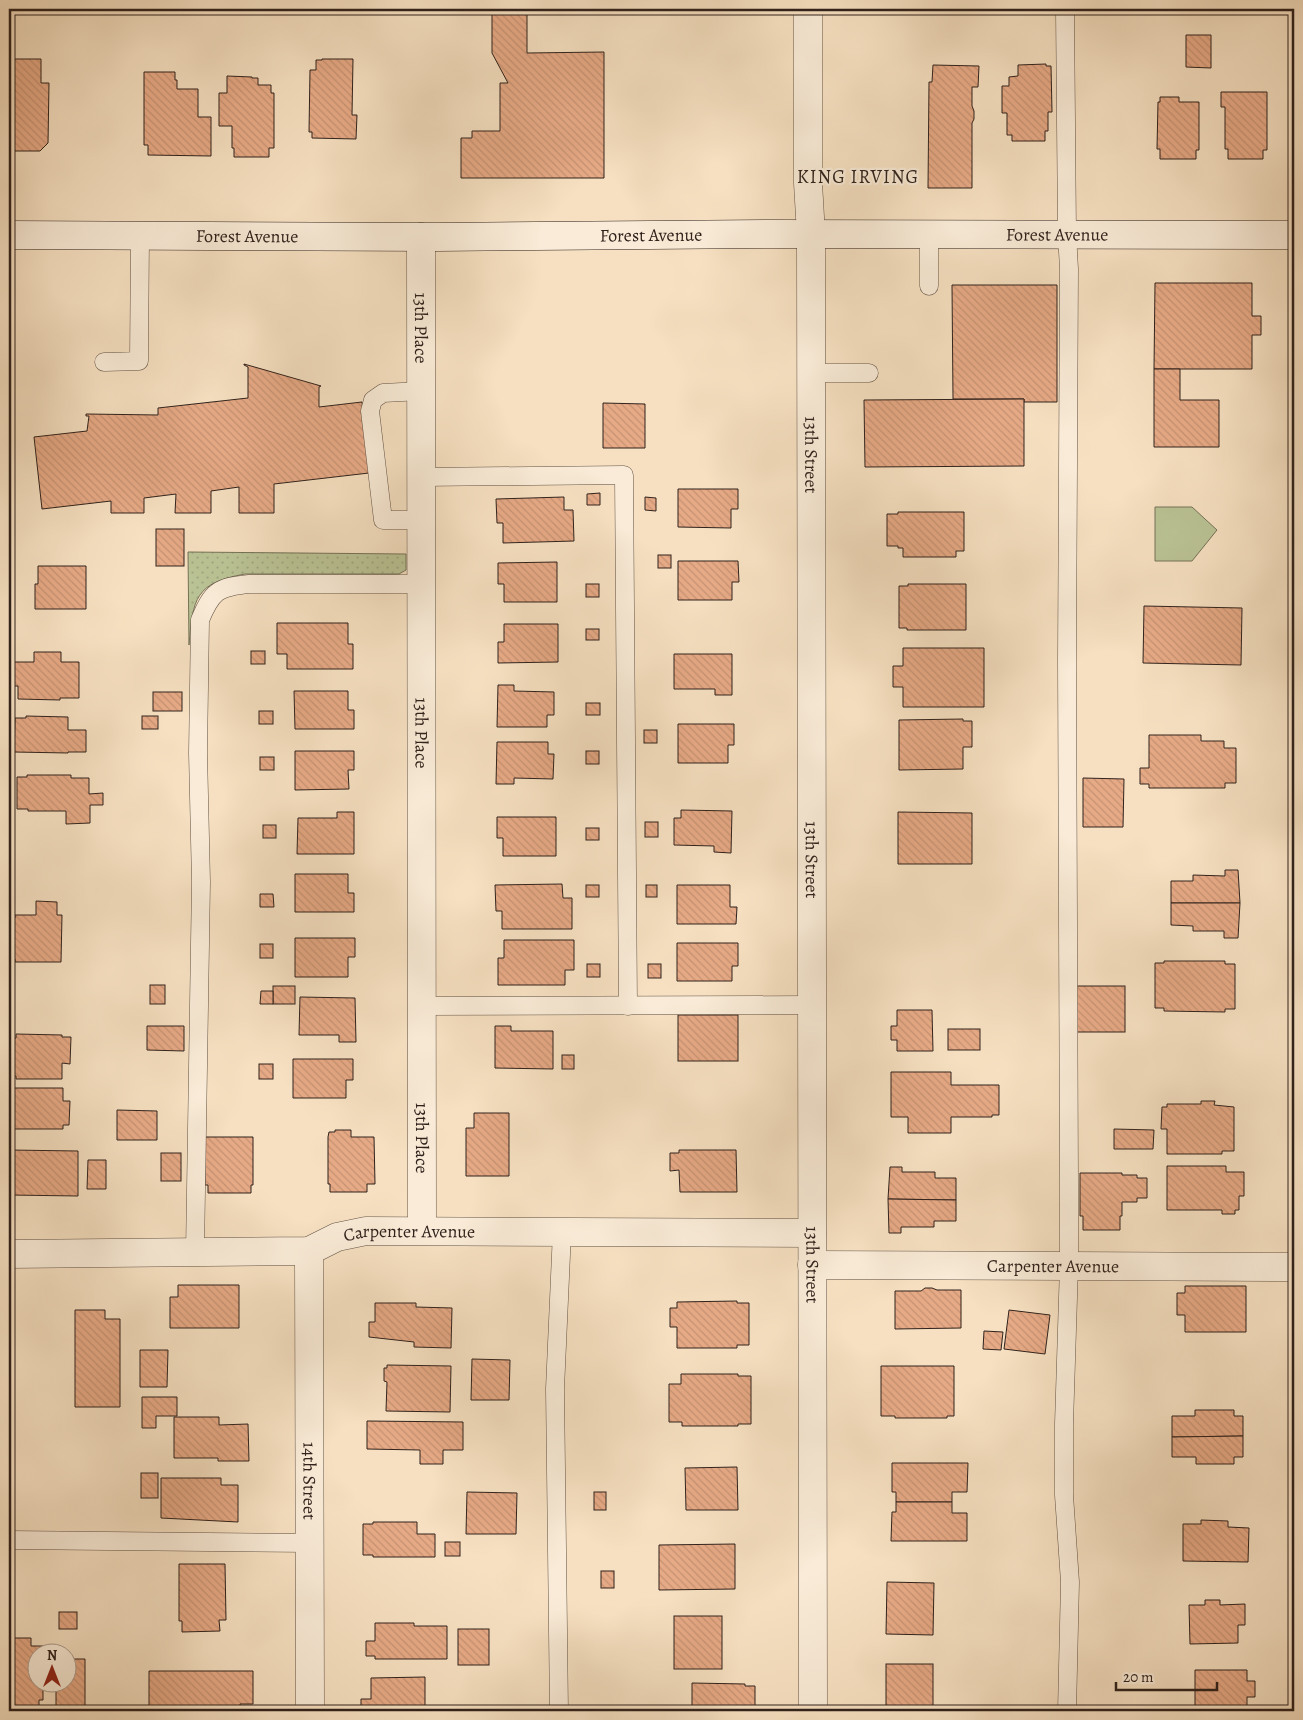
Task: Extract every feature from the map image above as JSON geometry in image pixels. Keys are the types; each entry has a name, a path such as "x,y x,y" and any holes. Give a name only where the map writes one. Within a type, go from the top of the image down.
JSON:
{"street":[{"name":"13th Street","path":"808,9 808,183 812,234 812,1711"},
{"name":"Forest Avenue","path":"9,235 421,237 812,234 1294,235"},
{"name":"13th Place","path":"421,237 422,1230"},
{"name":"Carpenter Avenue","path":"9,1254 309,1251 337,1237 366,1231 812,1233"},
{"name":"14th Street","path":"309,1251 310,1711"},
{"name":"Carpenter Avenue","path":"812,1265 1294,1267"}],"lane":[{"path":"1065,9 1069,268 1067,650 1069,1266 1064,1424 1064,1495 1070,1582 1067,1711"},
{"path":"929,234 929,286"},
{"path":"104,362 139,362 140,236"},
{"path":"812,373 869,373"},
{"path":"421,391 383,393 373,400 370,411 383,520 421,520"},
{"path":"421,477 624,475 628,1006"},
{"path":"195,1252 201,882 198,753 200,620 206,605 214,594 229,586 249,584 421,584"},
{"path":"422,1006 812,1005"},
{"path":"559,1711 555,1389 562,1232"},
{"path":"9,1540 310,1543"}],"green space":[{"path":"1155,507 1192,507 1217,530 1192,561 1155,561"},
{"path":"188,552 406,554 406,570 399,574 245,574 216,582 206,588 195,604 189,645"}],"building":[{"path":"492,9 527,9 527,53 604,52 604,178 461,178 461,138 472,138 472,131 500,131 500,83 508,83 492,53"},
{"path":"1186,35 1211,35 1211,68 1186,67"},
{"path":"9,59 41,59 41,83 49,83 48,143 40,151 9,151"},
{"path":"353,59 352,115 357,115 356,139 312,138 312,132 309,132 310,70 316,70 316,60"},
{"path":"1046,64 1046,66 1051,66 1052,112 1048,112 1048,131 1045,131 1045,141 1012,141 1012,135 1007,135 1007,113 1002,113 1002,86 1009,86 1009,77 1018,76 1018,65"},
{"path":"933,65 979,66 978,87 972,87 974,119 972,123 972,188 928,188 929,82 932,82"},
{"path":"144,72 175,72 177,89 198,89 198,117 211,117 211,156 148,155 148,145 144,145"},
{"path":"227,76 258,78 258,85 271,85 271,93 274,93 274,148 269,148 269,157 234,157 232,126 219,126 219,93 227,93"},
{"path":"1221,92 1267,92 1267,150 1263,150 1263,159 1228,159 1228,149 1225,149 1225,107 1221,107"},
{"path":"1160,97 1179,97 1179,102 1199,102 1199,150 1196,150 1196,159 1160,159 1160,149 1157,149 1158,102 1160,102"},
{"path":"1155,283 1252,283 1252,316 1261,316 1261,335 1252,335 1252,369 1154,369"},
{"path":"952,285 1057,285 1057,402 1024,402 1024,399 953,399"},
{"path":"244,364 321,386 319,387 319,407 362,402 369,473 274,484 274,513 239,513 239,487 211,491 211,513 175,513 176,494 144,498 144,513 111,513 111,501 42,509 34,437 87,431 89,416 86,416 86,414 158,415 158,408 248,398 248,367"},
{"path":"1154,369 1180,369 1180,400 1219,400 1219,447 1154,447"},
{"path":"1024,399 1024,466 865,467 864,400"},
{"path":"603,403 645,404 645,448 603,448"},
{"path":"678,489 738,489 738,509 731,509 731,528 678,527"},
{"path":"600,493 600,505 587,505 587,494"},
{"path":"564,497 564,510 573,510 574,541 503,543 503,523 497,523 496,499"},
{"path":"645,497 656,498 656,511 645,510"},
{"path":"898,512 964,512 964,551 956,551 956,557 903,557 903,548 887,546 887,514 898,514"},
{"path":"156,529 184,529 184,566 156,566"},
{"path":"658,555 671,555 671,568 658,568"},
{"path":"678,561 738,561 739,582 732,582 732,600 678,600"},
{"path":"557,562 557,602 504,602 504,584 498,584 498,563"},
{"path":"38,566 86,566 86,609 35,609 35,584 38,584"},
{"path":"586,584 599,584 599,597 586,597"},
{"path":"908,584 966,584 966,630 907,630 907,628 899,628 899,586 908,586"},
{"path":"1144,606 1242,608 1241,665 1143,663"},
{"path":"277,623 348,623 348,644 353,644 353,669 287,669 287,654 277,654"},
{"path":"504,624 558,624 558,662 498,663 498,642 504,642"},
{"path":"586,629 599,629 599,640 586,640"},
{"path":"903,648 984,648 984,707 903,707 903,687 893,687 893,666 903,666"},
{"path":"251,651 265,651 265,664 251,664"},
{"path":"34,652 61,652 61,662 79,662 79,698 60,698 60,700 18,699 18,686 13,686 13,662 34,662"},
{"path":"674,654 732,654 732,695 715,695 715,689 674,689"},
{"path":"498,685 514,685 514,691 554,692 554,715 547,715 547,727 497,727"},
{"path":"294,691 348,691 348,710 354,710 354,729 295,729"},
{"path":"153,692 182,692 182,711 153,711"},
{"path":"586,703 600,703 600,715 586,715"},
{"path":"259,711 273,711 273,724 259,724"},
{"path":"26,716 68,717 68,730 86,730 86,752 14,752 15,718 26,718"},
{"path":"142,716 158,716 158,729 142,729"},
{"path":"963,719 963,721 972,721 972,747 963,747 963,769 899,770 899,720"},
{"path":"678,724 734,724 734,745 728,745 728,763 678,763"},
{"path":"644,730 657,730 657,743 644,743"},
{"path":"1149,735 1201,735 1201,741 1224,741 1224,748 1236,748 1236,783 1225,783 1225,788 1149,788 1149,784 1140,784 1140,768 1149,768"},
{"path":"497,742 548,742 548,754 554,754 553,779 514,778 514,784 496,784"},
{"path":"295,751 354,751 354,770 348,770 349,789 295,790"},
{"path":"586,751 599,751 599,764 586,764"},
{"path":"260,757 274,757 274,770 260,770"},
{"path":"27,775 71,775 71,778 89,778 89,794 103,793 103,805 90,805 90,823 66,824 66,811 28,811 28,809 17,809 17,777 27,777"},
{"path":"1083,778 1124,779 1123,827 1083,827"},
{"path":"681,810 732,811 731,853 714,852 714,846 674,845 674,818 681,818"},
{"path":"337,812 354,812 354,854 297,854 298,818 337,818"},
{"path":"898,812 972,813 972,864 898,864"},
{"path":"497,817 556,817 556,856 503,856 503,838 497,838"},
{"path":"645,822 658,822 658,837 645,837"},
{"path":"263,825 276,825 276,838 263,838"},
{"path":"586,828 599,828 599,840 586,840"},
{"path":"1225,870 1238,870 1240,903 1171,903 1171,881 1193,881 1193,875 1225,876"},
{"path":"295,874 348,874 348,893 354,893 354,912 295,912"},
{"path":"562,884 563,898 572,898 572,929 502,929 502,911 496,911 495,885"},
{"path":"586,885 599,885 599,897 586,897"},
{"path":"646,885 657,885 657,897 646,897"},
{"path":"677,885 730,885 730,907 737,907 736,924 677,924"},
{"path":"260,894 273,894 274,907 260,907"},
{"path":"36,901 57,902 57,915 62,915 61,962 15,962 15,959 9,959 9,918 15,918 15,915 36,915"},
{"path":"1171,903 1240,903 1238,938 1224,938 1224,931 1193,931 1193,926 1171,925"},
{"path":"295,938 355,938 355,957 348,957 348,977 295,977"},
{"path":"504,940 574,940 574,970 565,970 565,985 498,985 498,958 504,958"},
{"path":"677,943 738,943 738,966 732,966 732,981 677,981"},
{"path":"260,944 273,944 273,958 260,958"},
{"path":"1164,961 1225,961 1225,964 1235,964 1235,1009 1225,1009 1225,1012 1164,1011 1164,1008 1155,1008 1155,963 1164,963"},
{"path":"587,964 600,964 600,977 587,977"},
{"path":"648,964 661,964 661,978 648,978"},
{"path":"150,985 165,985 165,1004 150,1004"},
{"path":"273,986 295,986 295,1004 273,1004"},
{"path":"1076,986 1125,986 1125,1032 1076,1032"},
{"path":"261,991 273,991 273,1004 260,1004"},
{"path":"300,997 355,998 356,1042 339,1042 339,1035 299,1035"},
{"path":"897,1010 932,1010 933,1051 897,1051 897,1040 891,1040 891,1026 897,1026"},
{"path":"678,1015 738,1015 738,1061 678,1061"},
{"path":"147,1026 184,1026 184,1051 147,1050"},
{"path":"495,1026 511,1026 511,1031 553,1031 553,1069 495,1068"},
{"path":"948,1029 980,1029 980,1050 948,1050"},
{"path":"16,1034 62,1035 62,1037 71,1037 70,1064 62,1063 62,1079 16,1079 16,1076 9,1076 9,1038 16,1038"},
{"path":"562,1055 574,1055 574,1069 562,1069"},
{"path":"293,1059 353,1059 353,1080 346,1080 346,1098 293,1098"},
{"path":"259,1064 273,1064 273,1079 259,1079"},
{"path":"891,1072 951,1072 951,1085 999,1085 999,1115 992,1115 992,1117 951,1117 951,1133 908,1133 908,1117 891,1117"},
{"path":"9,1088 63,1088 63,1101 70,1101 69,1125 63,1125 63,1129 9,1129"},
{"path":"1201,1101 1215,1101 1214,1105 1234,1107 1234,1151 1222,1151 1222,1154 1167,1154 1167,1129 1161,1129 1162,1107 1167,1107 1167,1104 1201,1104"},
{"path":"117,1110 157,1111 157,1140 117,1140"},
{"path":"474,1113 509,1113 509,1176 466,1176 466,1128 474,1128"},
{"path":"1114,1129 1154,1130 1153,1149 1114,1149"},
{"path":"335,1130 351,1130 351,1137 374,1137 375,1184 367,1184 367,1192 330,1192 330,1184 328,1184 328,1137 329,1132 335,1132"},
{"path":"205,1137 253,1137 253,1185 251,1185 251,1193 208,1193 208,1185 205,1185"},
{"path":"9,1150 78,1151 78,1196 9,1195"},
{"path":"679,1150 736,1150 737,1192 680,1192 679,1170 670,1171 670,1153 679,1153"},
{"path":"161,1153 181,1153 181,1181 161,1181"},
{"path":"88,1160 106,1160 106,1189 87,1189"},
{"path":"1167,1166 1226,1166 1226,1172 1244,1172 1244,1196 1239,1196 1239,1210 1235,1210 1235,1214 1222,1214 1222,1210 1167,1210"},
{"path":"890,1167 902,1167 902,1172 935,1172 935,1178 956,1178 956,1200 888,1199"},
{"path":"1080,1173 1122,1173 1122,1175 1137,1175 1137,1178 1147,1178 1147,1198 1137,1198 1137,1202 1122,1202 1120,1230 1083,1230 1083,1216 1080,1216"},
{"path":"888,1199 956,1200 956,1221 934,1221 934,1227 901,1227 901,1233 889,1233"},
{"path":"178,1285 239,1285 239,1328 170,1328 170,1297 178,1297"},
{"path":"1185,1286 1246,1286 1246,1332 1185,1332 1185,1315 1177,1315 1177,1293 1185,1293"},
{"path":"925,1288 961,1290 961,1328 895,1329 895,1291 921,1291"},
{"path":"737,1301 737,1303 749,1303 749,1345 737,1345 737,1348 677,1348 677,1327 670,1327 670,1308 677,1308 677,1302"},
{"path":"375,1303 416,1303 416,1307 452,1308 451,1348 414,1347 414,1342 369,1337 369,1322 375,1322"},
{"path":"75,1310 105,1310 105,1319 120,1319 120,1407 75,1407"},
{"path":"1009,1310 1050,1315 1045,1354 1004,1349"},
{"path":"984,1331 1003,1332 1001,1350 983,1349"},
{"path":"140,1350 168,1350 167,1387 140,1387"},
{"path":"472,1359 510,1360 509,1400 471,1400"},
{"path":"387,1365 451,1366 450,1412 386,1411 387,1382 384,1381 384,1368 387,1368"},
{"path":"881,1366 954,1366 954,1416 947,1416 947,1418 895,1418 895,1416 881,1416"},
{"path":"681,1374 738,1374 738,1376 751,1376 751,1424 738,1424 738,1426 682,1426 682,1422 669,1422 669,1384 681,1384"},
{"path":"142,1397 177,1397 177,1416 156,1416 156,1428 142,1428"},
{"path":"1195,1410 1234,1410 1234,1416 1243,1416 1243,1436 1172,1437 1172,1416 1195,1416"},
{"path":"174,1417 219,1417 219,1425 248,1424 249,1461 218,1461 218,1458 174,1458"},
{"path":"367,1421 463,1422 463,1450 443,1450 443,1464 420,1464 420,1450 367,1449"},
{"path":"1243,1436 1243,1457 1234,1457 1234,1464 1196,1464 1196,1457 1172,1457 1172,1437"},
{"path":"892,1463 968,1463 967,1492 952,1492 952,1502 896,1502 896,1492 892,1492"},
{"path":"737,1467 738,1510 686,1510 685,1468"},
{"path":"141,1473 158,1473 158,1498 141,1498"},
{"path":"161,1478 221,1478 221,1485 238,1485 238,1522 161,1518"},
{"path":"467,1492 517,1493 516,1534 466,1534"},
{"path":"594,1492 606,1492 606,1510 594,1510"},
{"path":"896,1502 952,1502 952,1513 967,1513 967,1541 891,1541 892,1512 896,1512"},
{"path":"1201,1520 1228,1521 1228,1527 1249,1528 1248,1562 1183,1561 1183,1524 1201,1524"},
{"path":"373,1522 417,1522 417,1534 435,1534 435,1557 373,1557 373,1555 363,1555 363,1524 373,1524"},
{"path":"445,1542 460,1542 460,1556 445,1556"},
{"path":"735,1544 735,1589 659,1590 659,1545"},
{"path":"179,1564 225,1564 226,1620 219,1620 220,1631 182,1632 182,1621 179,1621"},
{"path":"601,1571 614,1571 614,1588 601,1588"},
{"path":"887,1582 934,1583 933,1635 886,1634"},
{"path":"1205,1600 1220,1600 1220,1605 1245,1604 1245,1625 1238,1625 1238,1643 1190,1644 1189,1605 1205,1605"},
{"path":"59,1612 77,1612 77,1629 59,1629"},
{"path":"674,1616 722,1616 722,1669 674,1669"},
{"path":"375,1623 414,1623 414,1626 447,1626 447,1659 375,1659 375,1656 366,1656 366,1641 375,1641"},
{"path":"458,1629 489,1629 489,1665 458,1665"},
{"path":"9,1638 31,1638 31,1642 28,1642 28,1692 43,1692 43,1700 39,1700 39,1709 9,1709"},
{"path":"78,1659 85,1659 85,1711 56,1711 56,1692 78,1692"},
{"path":"886,1664 933,1664 933,1711 886,1711"},
{"path":"1195,1670 1247,1670 1247,1681 1255,1681 1255,1697 1247,1697 1247,1710 1195,1710"},
{"path":"149,1671 253,1671 253,1704 240,1704 240,1711 149,1711"},
{"path":"425,1677 425,1707 431,1707 431,1711 361,1711 361,1699 371,1699 371,1678"},
{"path":"692,1683 745,1684 745,1686 755,1686 755,1711 692,1711"},
{"path":"1186,1708 1186,1711 1162,1711 1162,1710"}],"district":[{"name":"KING IRVING","path":"858,177"}]}
